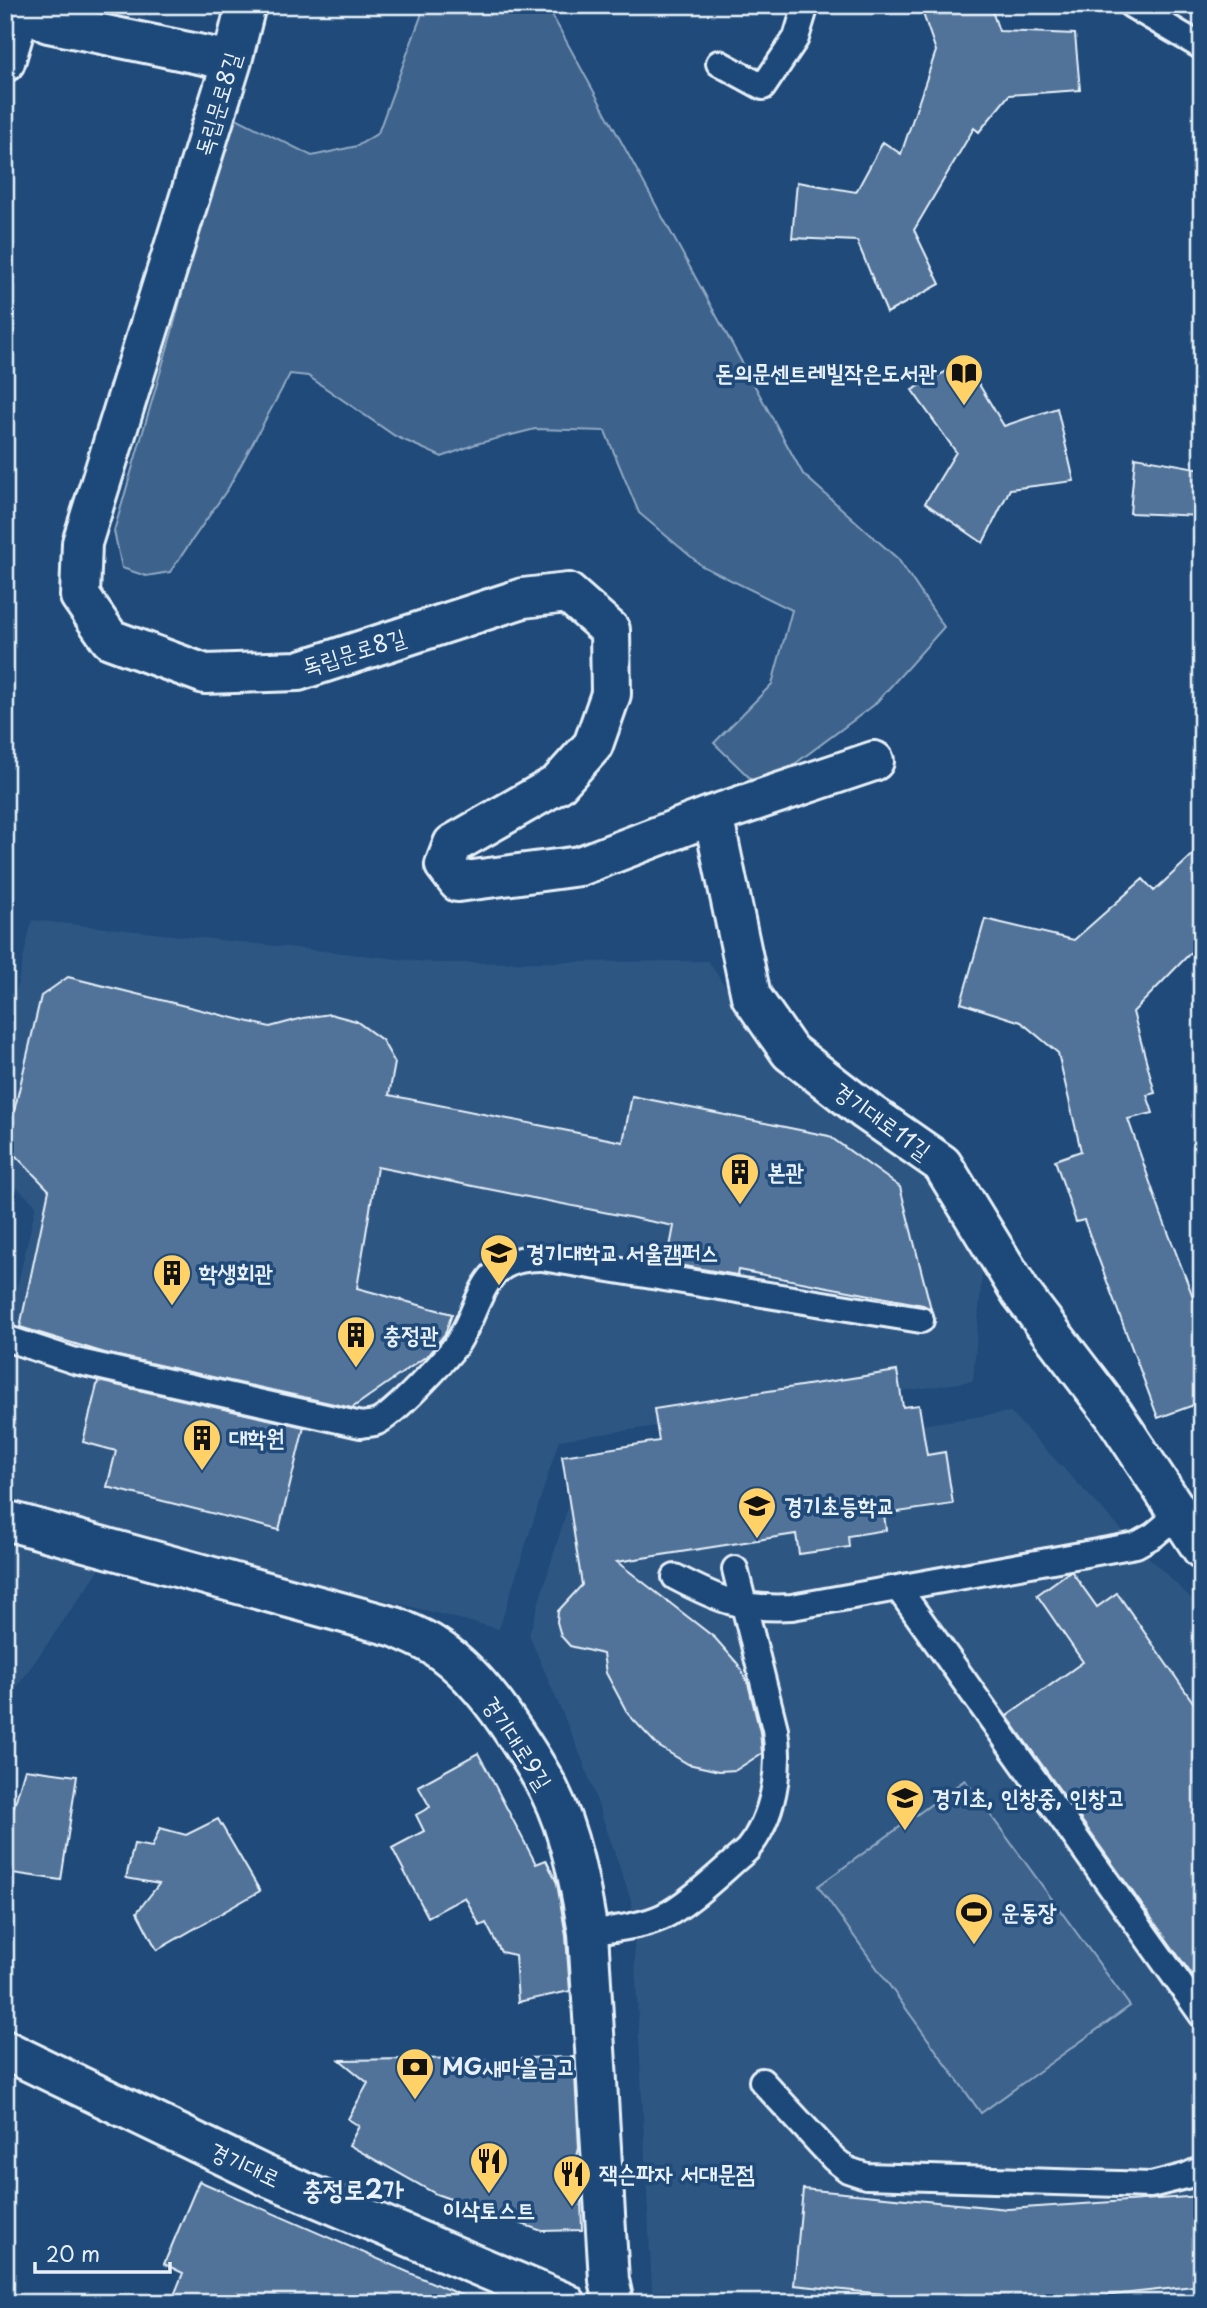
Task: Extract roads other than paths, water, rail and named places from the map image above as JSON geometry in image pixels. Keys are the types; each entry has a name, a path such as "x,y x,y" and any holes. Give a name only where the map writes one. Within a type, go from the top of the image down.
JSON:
{"street":[{"path":"5,62 22,5 48,23 232,61"},
{"name":"독립문로8길","path":"246,5 232,61 82,543 80,596 110,639 205,674 298,671 523,598 568,593 610,630 611,694 593,745 558,783 453,845 445,865 458,882 580,866 713,815"},
{"path":"713,815 874,761"},
{"name":"경기대로11길","path":"713,815 751,996 790,1052 866,1111 942,1164 1021,1293 1114,1415 1190,1505 1202,1549"},
{"name":"경기대로9길","path":"5,1520 395,1627 434,1646 463,1668 488,1695 532,1759 550,1791 563,1824 580,1884 588,1933 609,2280 614,2303"},
{"name":"경기대로","path":"5,2050 264,2175 566,2303"}],"lane":[{"path":"719,64 763,87 796,38 806,5"},
{"path":"1131,5 1202,47"},
{"path":"5,1338 75,1361 361,1425 378,1422 394,1411 457,1343 494,1272 516,1260 542,1258 921,1320"},
{"path":"675,1577 716,1598 761,1609 792,1607 1136,1545 1154,1535 1190,1505"},
{"path":"588,1933 662,1917 678,1907 747,1850 771,1805 779,1754 735,1569"},
{"path":"898,1588 1202,2015"},
{"path":"762,2081 834,2159 848,2170 866,2176 1151,2185 1202,2169"}],"place":[{"name":"돈의문센트레빌작은도서관","path":"964,407"},
{"name":"본관","path":"740,1206"},
{"name":"경기대학교 서울캠퍼스","path":"499,1287"},
{"name":"학생회관","path":"172,1307"},
{"name":"충정관","path":"356,1369"},
{"name":"대학원","path":"202,1472"},
{"name":"경기초등학교","path":"757,1540"},
{"name":"경기초, 인창중, 인창고","path":"905,1832"},
{"name":"운동장","path":"974,1946"},
{"name":"MG새마을금고","path":"415,2101"},
{"name":"이삭토스트","path":"489,2195"},
{"name":"잭슨파자 서대문점","path":"572,2208"}],"district":[{"name":"충정로2가","path":"353,2190"}]}
